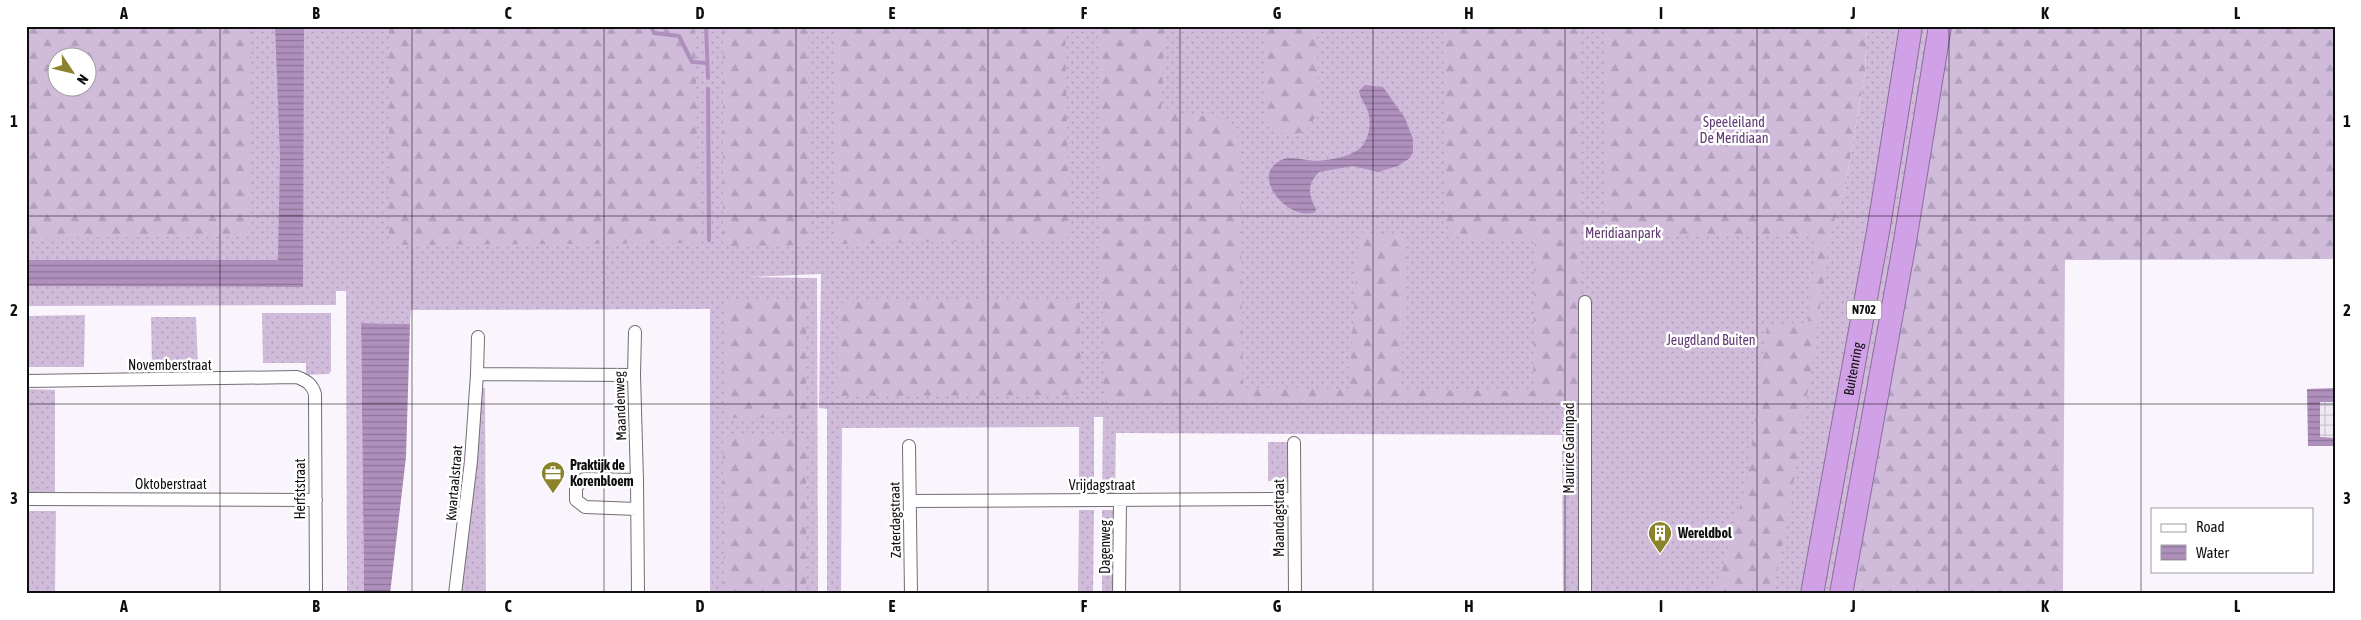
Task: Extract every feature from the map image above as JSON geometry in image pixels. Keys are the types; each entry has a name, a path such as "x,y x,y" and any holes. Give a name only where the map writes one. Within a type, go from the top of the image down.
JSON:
{"highway":[{"name":"Buitenring","path":"1812,594 1878,232 1911,26"},
{"name":"Buitenring","path":"1841,594 1905,241 1940,26"}],"street":[{"name":"Maurice Garinpad","path":"1585,302 1585,594"},
{"name":"Maandenweg","path":"635,332 638,594"},
{"name":"Kwartaalstraat","path":"455,594 471,461 478,338"},
{"path":"477,374 634,375"},
{"name":"Novemberstraat","path":"26,381 297,377 311,385"},
{"name":"Herfststraat","path":"311,385 315,394 316,594"},
{"name":"Maandagstraat","path":"1294,442 1294,594"},
{"name":"Zaterdagstraat","path":"909,446 911,594"},
{"path":"637,480 584,479 576,487 576,500 584,507 637,509"},
{"name":"Oktoberstraat","path":"26,499 316,500"},
{"name":"Vrijdagstraat","path":"910,501 1294,499"},
{"name":"Dagenweg","path":"1119,594 1120,500"}],"shaded area":[{"path":"2320,402 2335,402 2335,438 2320,438"}],"green space":[{"name":"Meridiaanpark","path":"26,26 1865,26 1837,212 1845,188 1865,72 1867,26 1905,26 1803,594 1563,594 1562,435 1116,433 1115,497 1102,497 1103,417 1094,417 1094,497 1079,497 1079,427 842,428 841,594 827,594 827,409 819,408 821,274 750,277 817,278 818,594 806,594 806,437 724,555 724,594 710,594 710,309 411,310 410,324 361,323 364,594 347,594 346,291 336,291 336,305 26,306"},
{"path":"26,26 251,26 248,236 26,238"},
{"path":"389,26 695,26 699,243 393,245 389,242"},
{"path":"723,26 808,26 809,245 723,246"},
{"path":"836,26 1065,26 1069,232 1067,239 843,244 836,241"},
{"path":"1098,26 1165,26 1161,111 1221,118 1240,140 1243,388 1349,389 1359,232 1406,236 1401,389 1533,391 1535,239 1462,238 1452,233 1446,222 1443,26 1580,26 1579,402 1104,403"},
{"path":"1264,26 1317,26 1318,108 1315,118 1310,125 1297,134 1282,133 1267,121"},
{"name":"Speeleiland De Meridiaan","path":"1606,26 1867,26 1865,72 1845,188 1829,237 1816,339 1787,524 1772,594 1715,594 1747,482 1767,326 1808,323 1817,236 1606,234"},
{"path":"1918,26 1934,26 1836,594 1819,594"},
{"path":"1946,26 2335,26 2335,259 2065,260 2063,594 1848,594"},
{"path":"806,300 806,418 725,418 725,301"},
{"path":"880,301 1076,301 1080,303 1081,395 841,396 837,394 838,303"},
{"path":"262,313 331,313 331,371 329,374 306,375 306,363 263,363"},
{"path":"85,315 84,367 26,367 26,316"},
{"path":"151,317 196,317 198,367 152,367"},
{"path":"480,388 485,388 486,594 460,594"},
{"path":"26,389 55,390 55,492 26,492"},
{"path":"723,437 806,437 806,594 724,594"},
{"path":"1268,442 1287,442 1288,482 1268,481"},
{"path":"1079,510 1094,510 1093,594 1078,594"},
{"path":"1102,510 1115,510 1114,594 1102,594"},
{"path":"26,511 56,511 55,594 26,594"}],"water":[{"path":"275,26 304,26 303,287 26,286 26,260 278,260 280,157"},
{"path":"1365,85 1383,87 1405,118 1413,139 1413,152 1410,158 1398,166 1378,172 1353,166 1319,172 1312,181 1310,190 1311,199 1316,209 1315,212 1306,214 1287,207 1273,191 1269,182 1269,173 1274,165 1279,161 1289,158 1317,161 1336,158 1349,155 1359,149 1366,141 1370,125 1369,114 1359,91"},
{"path":"361,323 410,324 406,457 390,594 364,594"},
{"path":"2335,388 2335,402 2320,402 2320,437 2335,438 2335,446 2308,446 2307,389"}],"waterway":[{"path":"651,26 654,33 679,36 692,62 707,63"},
{"path":"706,26 708,78"},
{"path":"708,89 709,240"}],"place":[{"name":"Praktijk de Korenbloem","path":"553,494"},
{"name":"Wereldbol","path":"1660,554"}],"park label":[{"name":"Jeugdland Buiten","path":"1711,340"}]}
